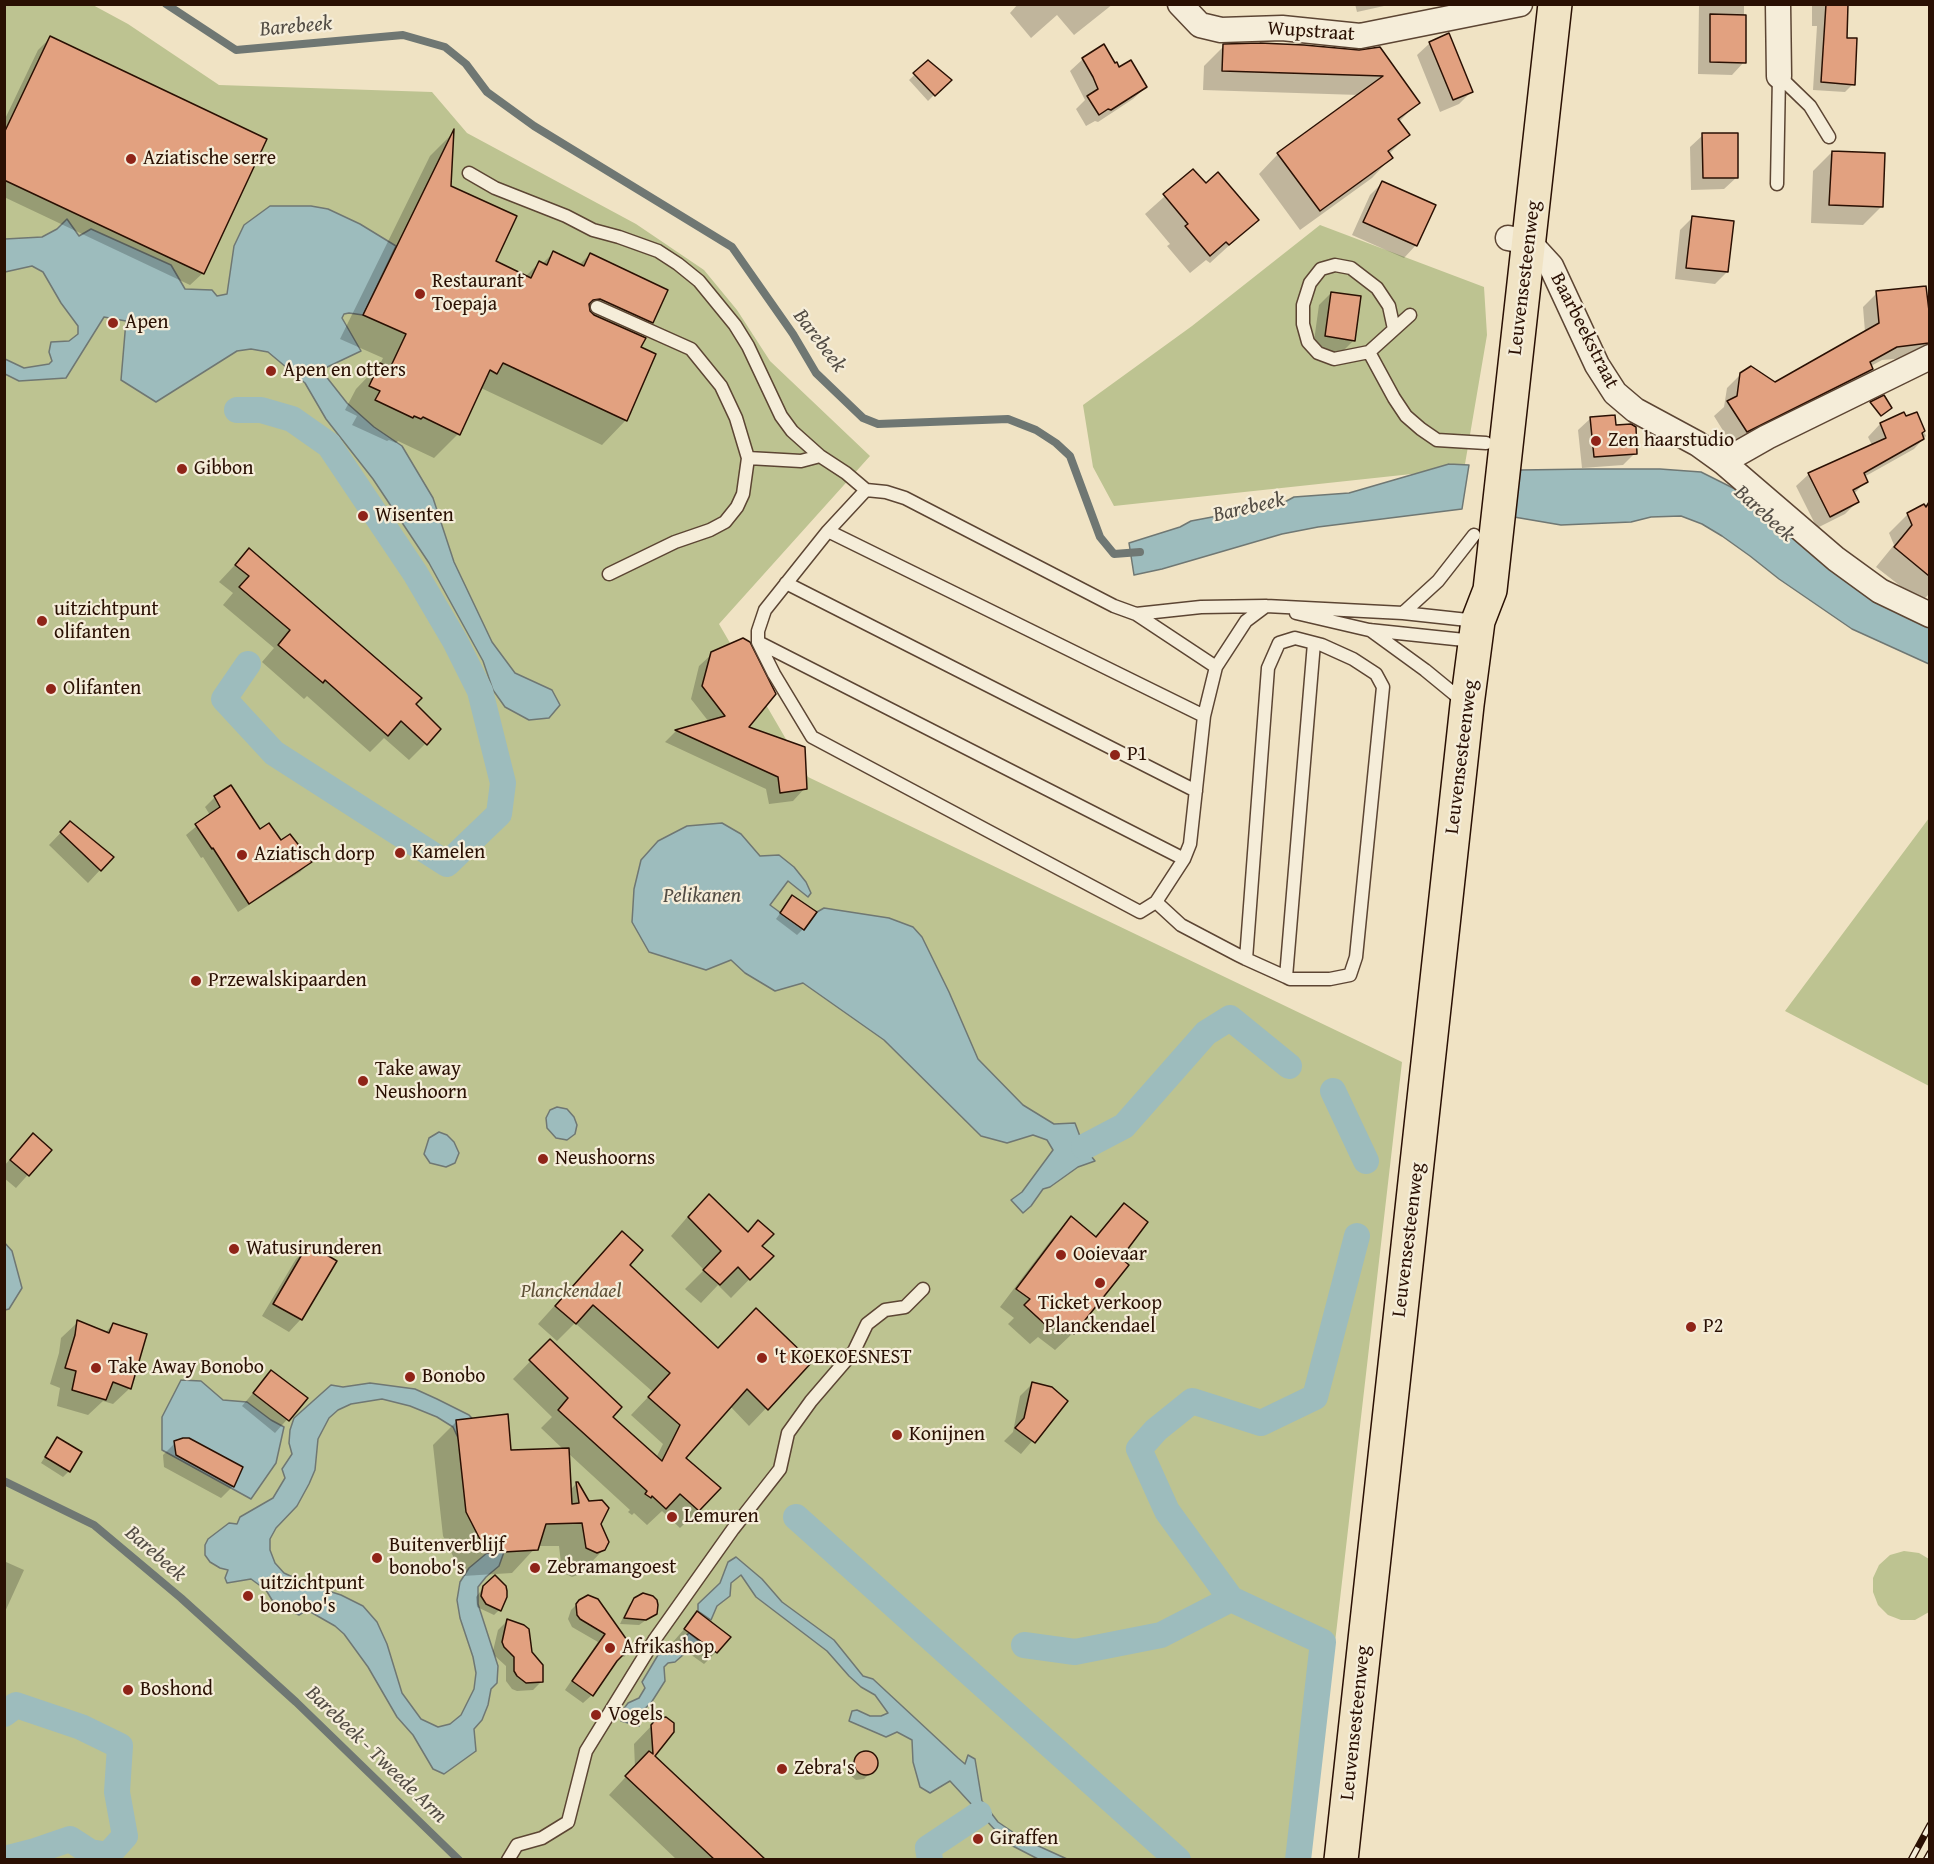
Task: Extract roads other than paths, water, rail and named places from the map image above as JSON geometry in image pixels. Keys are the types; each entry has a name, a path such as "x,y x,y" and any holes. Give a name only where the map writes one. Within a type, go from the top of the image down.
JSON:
{"main road":[{"name":"Leuvensesteenweg","path":"1341,1860 1467,705 1477,631 1490,590 1519,240 1534,4"},
{"name":"Leuvensesteenweg","path":"1477,631 1470,587 1474,535 1486,443 1555,4"}],"street":[{"name":"Wupstraat","path":"1180,4 1200,25 1221,30 1282,28 1360,36 1520,4"},
{"path":"1778,4 1779,76"},
{"name":"Baarbeekstraat","path":"1519,240 1551,266 1597,365 1615,393 1635,410 1698,444 1723,462 1836,559 1880,591 1929,615"},
{"path":"1723,462 1767,437 1929,357"}],"lane":[{"path":"1779,76 1810,106 1829,137"},
{"path":"1777,184 1779,76"},
{"path":"469,173 495,188 566,216 593,230 658,251 678,264 699,281 735,325 792,431 820,456 866,490 885,492 905,498 1114,606 1136,614 1216,667"},
{"path":"1394,329 1389,306 1377,288 1351,268 1335,265 1321,269 1310,284 1303,305 1303,324 1308,342 1318,354 1334,359 1369,352 1410,315"},
{"path":"597,307 691,349 721,386 736,418 748,458 743,494 737,507 725,522 710,530 675,542 609,574"},
{"path":"1369,352 1406,416 1421,429 1437,440 1486,443"},
{"path":"748,458 801,461 820,456"},
{"path":"866,490 828,531 765,610 758,631 758,642 774,674 812,737 1140,912 1156,902 1184,859 1190,844 1204,716 1216,667 1246,621 1266,606 1370,630 1477,631"},
{"path":"828,531 1204,716"},
{"path":"1403,613 1438,581 1474,535"},
{"path":"786,583 1196,791"},
{"path":"1136,614 1201,607 1266,606 1403,613 1477,631"},
{"path":"1370,630 1467,705"},
{"path":"1156,902 1180,925 1246,959 1286,977 1330,979 1350,975 1356,957 1383,687 1376,674 1353,659 1295,638 1279,643 1268,668 1246,959"},
{"path":"758,642 1184,859"},
{"path":"1286,977 1314,643"},
{"path":"508,1860 517,1845 542,1838 568,1822 586,1751 655,1639 780,1469 788,1433 811,1401 854,1351 867,1324 885,1310 905,1307 923,1289"}],"water":[{"path":"270,206 311,206 328,209 360,224 396,246 363,315 349,313 344,314 342,318 361,351 321,370 347,403 374,427 402,446 433,498 454,562 492,642 515,673 552,690 560,705 549,718 529,720 505,707 493,690 483,661 429,563 373,479 326,419 305,383 268,352 251,349 237,351 156,402 121,380 126,321 104,317 66,378 19,381 5,374 5,359 24,368 49,364 52,361 49,352 51,342 69,341 78,334 78,326 43,272 32,266 5,272 5,239 42,237 57,229 67,219 79,236 91,229 171,265 185,289 212,290 217,296 227,294 234,246 244,225"},
{"path":"1449,464 1469,465 1462,509 1318,527 1282,534 1134,575 1129,543 1180,527 1191,521 1281,504 1294,497 1349,493"},
{"path":"1660,469 1701,472 1737,490 1871,598 1929,627 1929,664 1852,629 1779,579 1722,536 1702,524 1681,516 1651,517 1631,522 1561,525 1514,517 1520,470"},
{"name":"Pelikanen","path":"722,823 741,834 760,856 779,855 794,867 806,882 811,893 808,897 788,881 770,905 804,930 817,912 824,908 889,918 913,927 922,937 978,1059 1023,1105 1054,1124 1075,1123 1084,1147 1095,1161 1078,1167 1050,1187 1043,1189 1023,1213 1011,1200 1022,1192 1053,1150 1047,1140 1033,1135 1007,1143 981,1136 884,1040 803,983 775,991 745,973 731,960 706,970 649,952 632,922 634,889 641,860 658,841 687,826"},
{"path":"557,1107 567,1109 577,1125 575,1134 567,1140 556,1138 547,1128 546,1118 550,1110"},
{"path":"439,1132 447,1135 454,1142 459,1153 455,1163 446,1167 430,1163 424,1154 429,1138"},
{"path":"4,1242 12,1251 22,1288 9,1309 5,1310"},
{"path":"181,1380 201,1381 223,1400 247,1402 284,1427 276,1463 251,1499 162,1450 162,1417"},
{"path":"370,1383 415,1389 469,1415 488,1436 459,1440 453,1427 437,1417 410,1406 382,1399 351,1404 338,1410 329,1418 318,1439 315,1470 309,1484 297,1506 276,1528 270,1539 270,1550 275,1563 284,1573 363,1606 377,1622 387,1644 402,1693 421,1719 438,1727 450,1724 461,1715 474,1689 476,1673 473,1657 460,1618 457,1600 460,1582 469,1568 487,1553 504,1552 499,1566 478,1587 478,1604 498,1666 497,1683 491,1689 482,1720 474,1729 476,1751 444,1774 433,1769 413,1735 397,1717 368,1667 344,1634 335,1626 307,1610 299,1615 288,1610 272,1600 266,1590 251,1579 227,1583 225,1578 228,1570 210,1562 205,1555 205,1545 208,1539 229,1523 237,1524 240,1517 273,1498 285,1478 282,1469 292,1454 289,1443 294,1418 331,1385 343,1387"},
{"path":"736,1557 762,1579 782,1602 834,1640 863,1676 873,1679 965,1764 968,1755 975,1759 982,1801 998,1822 1023,1839 1067,1859 1038,1859 1007,1843 950,1781 930,1793 920,1787 913,1762 912,1740 897,1732 886,1737 849,1721 852,1711 857,1710 870,1716 881,1716 888,1713 875,1695 861,1687 849,1676 827,1651 756,1597 741,1575 731,1583 730,1596 717,1606 711,1620 698,1611 698,1604 720,1583 728,1562"},
{"path":"689,1633 699,1641 675,1662 668,1663 664,1667 665,1681 651,1703 642,1711 639,1726 621,1721 622,1711 628,1703 639,1698 645,1688 642,1682 658,1655 670,1651"}],"waterway":[{"name":"Barebeek","path":"166,4 236,50 403,35 445,47 466,64 487,92 534,126 732,247 793,334 816,373 863,418 878,424 1008,419 1036,430 1056,443 1070,456 1100,537 1114,554 1140,552"},
{"path":"237,410 261,410 292,419 329,445 415,573 455,641 480,691 503,783 499,814 447,864 274,753 224,699 248,664"},
{"path":"1084,1147 1124,1126 1206,1033 1230,1018 1289,1066"},
{"path":"1333,1091 1366,1161"},
{"path":"1231,1599 1167,1511 1139,1449 1156,1430 1192,1401 1261,1423 1315,1397 1357,1236"},
{"name":"Barebeek","path":"4,1481 94,1525 181,1598 296,1702 459,1860"},
{"path":"796,1517 1178,1860"},
{"path":"1024,1645 1075,1652 1161,1635 1231,1599 1323,1642 1298,1860"},
{"path":"4,1714 16,1705 81,1727 120,1746 117,1792 125,1836 108,1855 90,1852 70,1839 4,1859"},
{"path":"930,1860 928,1848 979,1814"}],"railway":[{"path":"1911,1860 1930,1825"},
{"path":"1926,1860 1930,1853"}],"place":[{"name":"Aziatische serre","path":"131,159"},
{"name":"Restaurant Toepaja","path":"420,294"},
{"name":"Apen","path":"113,323"},
{"name":"Apen en otters","path":"271,371"},
{"name":"Zen haarstudio","path":"1596,441"},
{"name":"Gibbon","path":"182,469"},
{"name":"Wisenten","path":"363,516"},
{"name":"uitzichtpunt olifanten","path":"42,621"},
{"name":"Olifanten","path":"51,689"},
{"name":"P1","path":"1115,755"},
{"name":"Kamelen","path":"400,853"},
{"name":"Aziatisch dorp","path":"242,855"},
{"name":"Przewalskipaarden","path":"196,981"},
{"name":"Take away Neushoorn","path":"363,1081"},
{"name":"Neushoorns","path":"543,1159"},
{"name":"Watusirunderen","path":"234,1249"},
{"name":"Ooievaar","path":"1061,1255"},
{"name":"Ticket verkoop Planckendael","path":"1100,1283"},
{"name":"P2","path":"1691,1327"},
{"name":"'t KOEKOESNEST","path":"762,1358"},
{"name":"Take Away Bonobo","path":"96,1368"},
{"name":"Bonobo","path":"410,1377"},
{"name":"Konijnen","path":"897,1435"},
{"name":"Lemuren","path":"672,1517"},
{"name":"Buitenverblijf bonobo's","path":"377,1558"},
{"name":"Zebramangoest","path":"535,1568"},
{"name":"uitzichtpunt bonobo's","path":"248,1596"},
{"name":"Afrikashop","path":"610,1648"},
{"name":"Boshond","path":"128,1690"},
{"name":"Vogels","path":"596,1715"},
{"name":"Zebra's","path":"782,1769"},
{"name":"Giraffen","path":"978,1839"}],"park label":[{"name":"Planckendael","path":"571,1292"}],"water label":[{"name":"Barebeek - Tweede Arm","path":"376,1755"}]}
